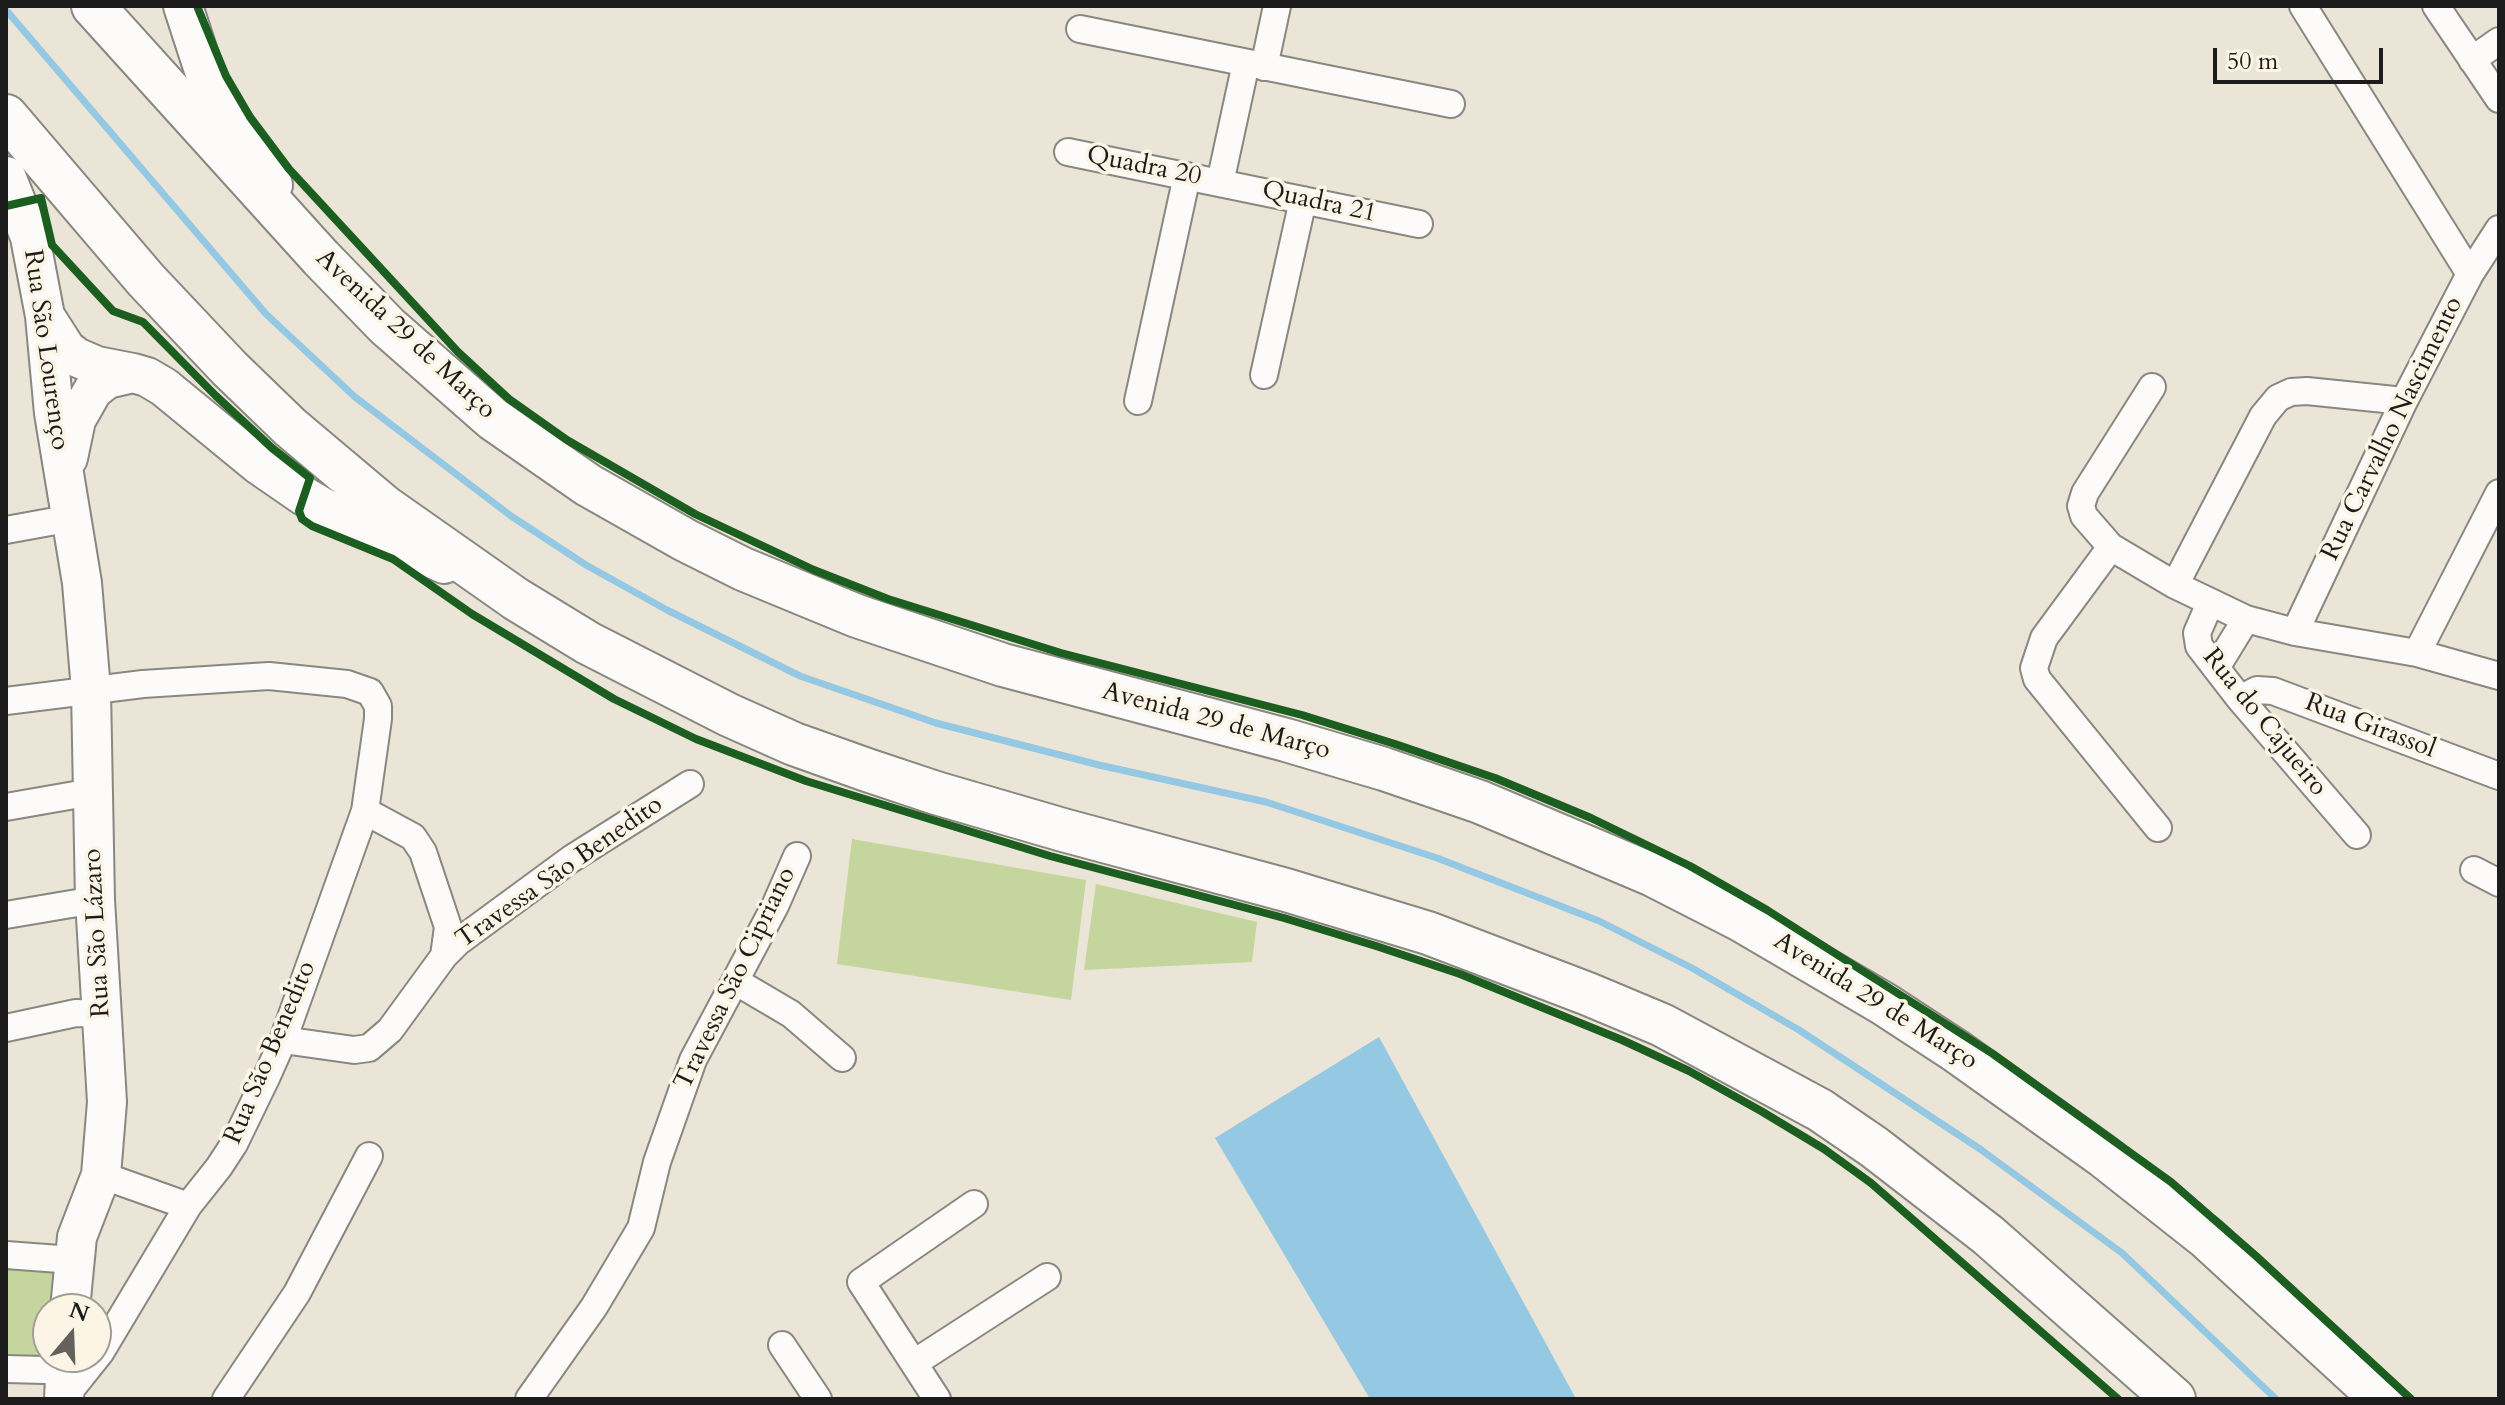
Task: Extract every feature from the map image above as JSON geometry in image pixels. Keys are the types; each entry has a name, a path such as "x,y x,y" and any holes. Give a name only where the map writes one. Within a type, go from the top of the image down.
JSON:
{"main road":[{"name":"Avenida 29 de Março","path":"93,6 321,258 397,335 493,419 588,485 743,569 857,616 977,657 1384,769 1480,802 1653,875 1763,932 1944,1043 2103,1156 2207,1238 2382,1399"},
{"path":"183,6 207,80 223,110 321,258"},
{"path":"6,116 146,280 280,417 385,507 516,599 588,643 794,744 936,793 1414,928 1509,962 1662,1025 1820,1110 1874,1147 1988,1235 2174,1399"},
{"name":"Rua São Lourenço","path":"6,176 30,237 45,316 52,398 82,583 91,690"},
{"path":"45,316 57,337 76,357 97,366 133,373 164,387 259,465 326,509 516,599"},
{"name":"Rua São Lourenço","path":"64,481 76,420 83,405 93,390 107,379 133,373"},
{"name":"Rua São Lázaro","path":"71,1293 77,1237 101,1175 107,1102 95,900 91,690"}],"street":[{"path":"1220,183 1255,65 1277,6"},
{"path":"2303,6 2470,274"},
{"path":"2436,6 2499,99"},
{"path":"1080,29 1451,104"},
{"path":"2472,60 2499,41"},
{"name":"Quadra 20","path":"1068,152 1220,183"},
{"path":"1138,401 1187,176"},
{"name":"Quadra 21","path":"1220,183 1419,224"},
{"path":"1264,375 1303,200"},
{"name":"Rua Carvalho Nascimento","path":"2295,632 2404,401 2470,274 2499,229"},
{"path":"2152,387 2085,493 2081,506 2084,516 2111,547 2175,585 2246,619 2295,632 2417,653 2499,676"},
{"path":"2175,585 2263,416 2278,398 2291,392 2307,391 2404,401"},
{"path":"2417,653 2499,493"},
{"path":"6,530 72,518"},
{"path":"2111,547 2044,638 2034,668 2037,679 2158,828"},
{"name":"Rua do Cajueiro","path":"2210,603 2197,633 2199,646 2240,699 2357,835"},
{"path":"2216,668 2246,619"},
{"name":"Rua São Benedito","path":"68,1383 188,1206 212,1178 234,1144 283,1040 365,811 378,719 378,706 370,692 347,684 269,676 91,690"},
{"path":"6,701 91,690"},
{"name":"Rua Girassol","path":"2240,699 2257,690 2273,691 2499,776"},
{"name":"Travessa São Benedito","path":"283,1040 354,1050 369,1048 390,1030 444,956 468,933 595,844 690,784"},
{"path":"6,807 92,792"},
{"path":"365,811 413,837 423,852 448,927 444,956"},
{"name":"Travessa São Cipriano","path":"529,1399 594,1307 641,1228 657,1162 693,1060 775,906 797,856"},
{"path":"2474,870 2499,883"},
{"path":"6,915 95,900"},
{"path":"735,981 791,1014 842,1058"},
{"path":"6,1028 76,1013 103,1014"},
{"path":"226,1399 297,1293 369,1156"},
{"path":"101,1175 188,1206"},
{"path":"937,1399 861,1282 974,1204"},
{"path":"6,1255 73,1260"},
{"path":"914,1363 1047,1277"},
{"path":"782,1345 818,1399"},
{"path":"6,1369 68,1383"}],"green space":[{"path":"852,839 1086,880 1071,1000 837,964"},
{"path":"1096,884 1257,922 1252,962 1084,970"},
{"path":"6,1259 58,1262 56,1293 32,1293 32,1358 6,1359"}],"water":[{"path":"1379,1037 1575,1397 1573,1399 1370,1399 1215,1138"}],"waterway":[{"path":"6,10 266,314 355,397 511,516 586,565 667,610 800,676 936,723 1099,765 1266,802 1437,858 1599,921 1692,968 1799,1030 1980,1149 2122,1253 2276,1399"}],"cycle path":[{"path":"197,6 226,76 250,117 289,169 458,352 509,399 567,440 695,514 814,570 888,599 1061,653 1302,715 1395,744 1495,778 1591,818 1690,866 1767,910 1993,1054 2171,1182 2411,1399"},
{"path":"6,206 41,198 52,245 113,311 143,322 216,396 310,478 299,511 302,519 393,559 472,614 614,699 696,739 806,781 1050,856 1284,918 1460,974 1622,1040 1689,1071 1824,1149 1871,1183 2118,1399"}]}
